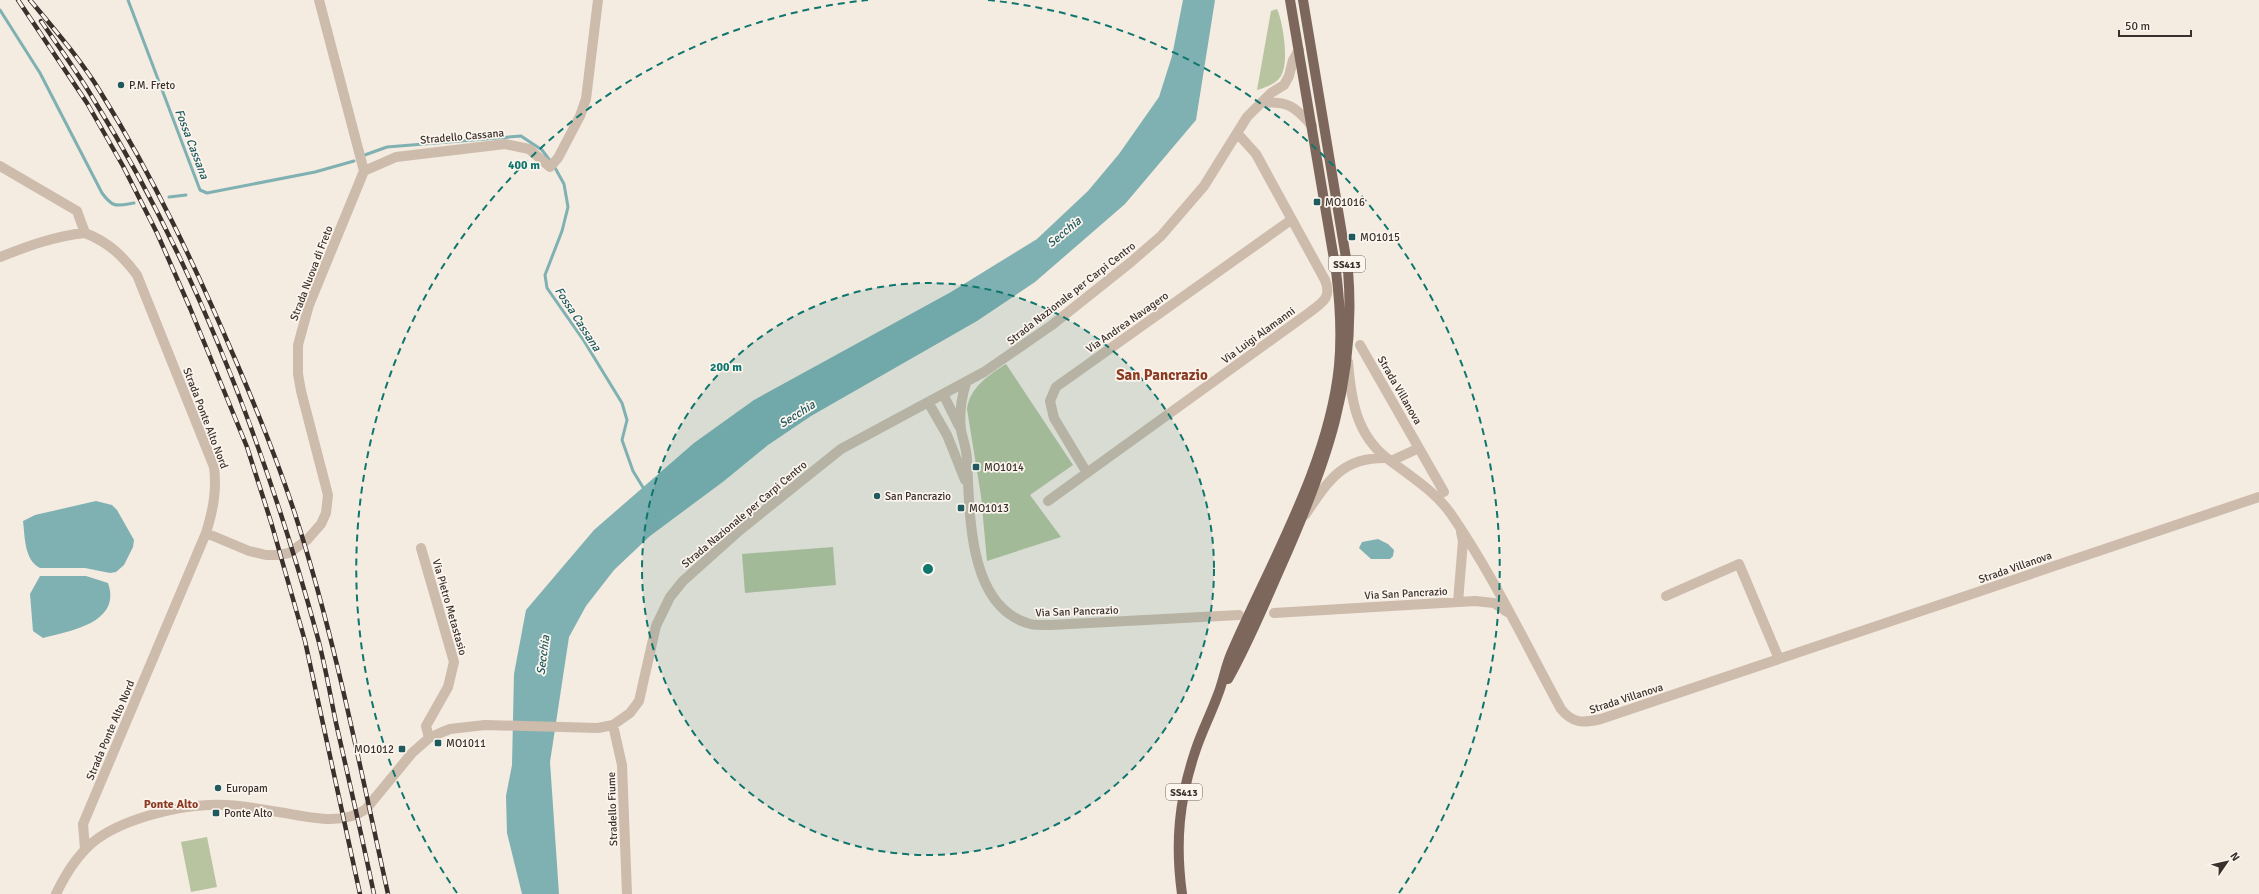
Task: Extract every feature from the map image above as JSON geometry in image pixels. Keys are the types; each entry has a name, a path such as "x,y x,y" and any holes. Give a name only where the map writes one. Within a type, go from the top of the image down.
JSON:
{"main road":[{"name":"SS413","path":"1218,696 1230,656 1311,472 1333,402 1339,366 1340,310 1337,279 1290,0"},
{"name":"SS413","path":"1182,894 1178,848 1180,810 1195,750 1218,696 1238,660 1300,524 1320,473 1330,442 1341,401 1348,362 1350,311 1348,270 1303,0"}],"street":[{"path":"319,0 364,171"},
{"name":"Stradello Cassana","path":"364,171 396,157 505,144 515,144 529,148 550,167 558,158 580,116 586,99 598,0"},
{"name":"Strada Nazionale per Carpi Centro","path":"56,894 71,866 86,849 104,835 131,821 192,806 238,806 312,818 346,818 358,815 375,800 412,753 429,738 450,729 485,725 586,729 613,724 630,713 639,701 656,626 670,597 683,581 740,530 841,449 966,383 1052,325 1131,262 1161,236 1204,186 1238,134 1247,117 1271,93 1284,85 1289,76 1293,60 1299,50"},
{"path":"1261,103 1279,102 1290,105 1300,112 1312,126"},
{"name":"Via Luigi Alamanni","path":"1048,501 1324,302 1327,297 1327,286 1256,154 1238,134"},
{"path":"0,166 77,211 85,233 68,234 38,242 0,257"},
{"name":"Strada Nuova di Freto","path":"206,533 249,551 266,556 278,555 289,553 307,540 321,524 326,513 328,495 298,374 298,345 309,305 364,171"},
{"name":"Via Andrea Navagero","path":"1087,473 1054,418 1050,400 1056,387 1292,220"},
{"name":"Strada Ponte Alto Nord","path":"85,233 102,240 120,254 137,275 214,467 215,504 206,533 83,824 86,849"},
{"name":"Strada Villanova","path":"1360,345 1444,492"},
{"name":"Strada Villanova","path":"1348,362 1351,398 1357,418 1372,445 1388,460 1428,488 1444,505 1460,528 1511,616 1561,709 1568,718 1576,722 1601,719 2259,497"},
{"name":"Via San Pancrazio","path":"966,383 960,406 961,429 967,459 967,485 975,550 984,582 1001,608 1017,620 1028,624 1051,625 1239,616"},
{"name":"Via San Pancrazio","path":"943,394 961,429"},
{"name":"Via San Pancrazio","path":"928,402 947,435 967,485"},
{"path":"1300,524 1324,486 1333,476 1361,460 1388,460 1419,448"},
{"path":"1458,602 1462,541 1460,528"},
{"name":"Via Pietro Metastasio","path":"421,548 454,662 448,687 426,726 429,738"},
{"path":"1666,596 1739,564 1779,659"},
{"name":"Via San Pancrazio","path":"1274,613 1458,602 1494,603 1511,616"},
{"name":"Stradello Fiume","path":"613,724 622,765 627,894"}],"green space":[{"path":"1277,9 1284,40 1285,57 1283,71 1279,79 1269,86 1257,90 1271,11"},
{"path":"1006,364 1073,465 1030,495 1061,537 987,561 981,496 967,409 972,394 981,382"},
{"path":"833,547 836,585 745,593 742,554"},
{"path":"207,837 217,887 191,892 181,842"}],"water":[{"name":"Secchia","path":"1183,0 1215,0 1196,120 1125,204 1035,282 977,321 811,416 768,445 724,481 650,536 614,570 586,606 569,637 550,762 559,894 522,894 507,833 506,796 512,765 514,674 526,610 594,530 694,443 754,400 951,292 1037,239 1088,191 1119,154 1159,97 1172,56"},
{"path":"96,501 112,505 117,510 134,540 133,547 124,565 116,572 110,573 85,568 40,568 35,564 28,554 26,547 23,521 35,515"},
{"path":"1378,539 1388,544 1394,550 1393,556 1390,559 1371,559 1359,548 1362,542"},
{"path":"40,576 86,576 108,583 110,597 108,607 101,616 91,623 67,632 43,638 33,631 30,594"}],"waterway":[{"name":"Fossa Cassana","path":"128,0 200,190 207,193 315,172 354,161"},
{"path":"0,10 40,73 102,193 112,204 115,205 134,203"},
{"name":"Fossa Cassana","path":"362,156 387,147 521,136 542,150 551,162"},
{"name":"Fossa Cassana","path":"554,166 564,184 568,207 562,231 545,275 547,288 584,341 622,403 627,420 622,440 633,471 644,489"},
{"path":"169,197 186,195"}],"railway":[{"path":"18,0 87,103 123,166 157,233 190,308 247,447 271,522 305,641 360,894"},
{"path":"30,0 85,69 101,93 139,158 189,257 259,417 282,475 295,514 335,655 388,894"},
{"path":"41,21 94,100 131,162 165,227 196,292 225,359 251,427 297,565 317,635 374,894"}],"place":[{"name":"P.M. Freto","path":"121,85"},
{"name":"MO1016","path":"1317,202"},
{"name":"MO1015","path":"1352,237"},
{"name":"MO1014","path":"976,467"},
{"name":"San Pancrazio","path":"877,496"},
{"name":"MO1013","path":"961,508"},
{"name":"MO1011","path":"438,743"},
{"name":"MO1012","path":"402,749"},
{"name":"Europam","path":"218,788"},
{"name":"Ponte Alto","path":"216,813"}],"district":[{"name":"San Pancrazio","path":"1162,375"},
{"name":"Ponte Alto","path":"171,804"}]}
